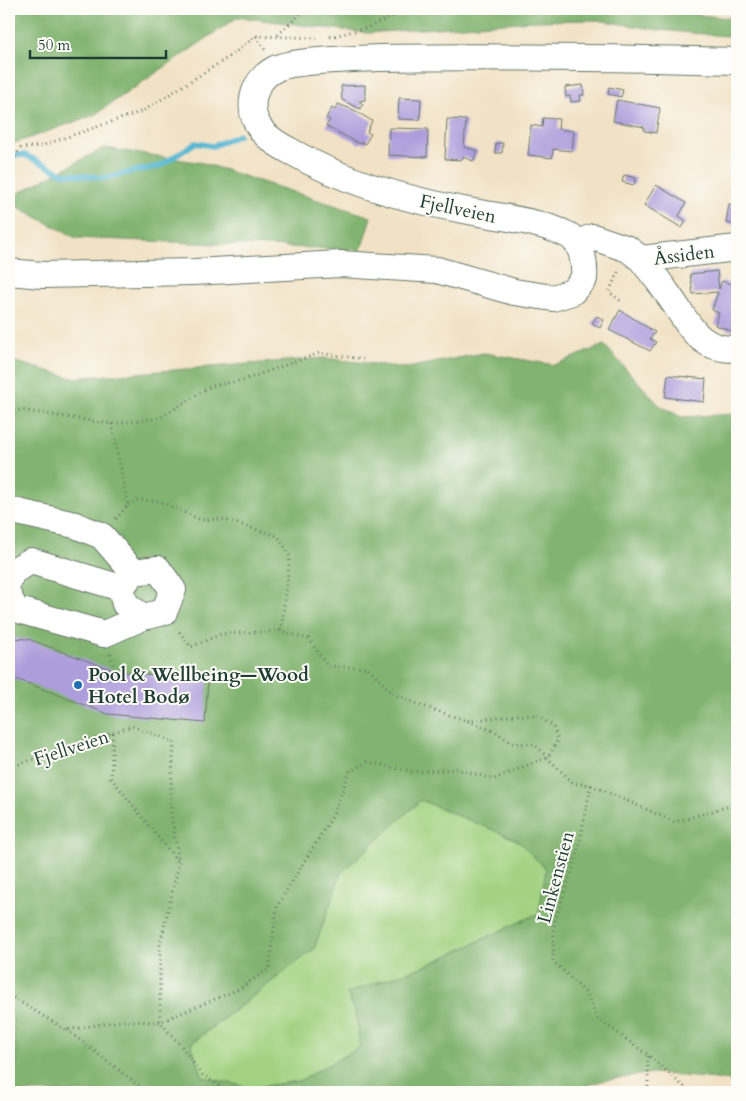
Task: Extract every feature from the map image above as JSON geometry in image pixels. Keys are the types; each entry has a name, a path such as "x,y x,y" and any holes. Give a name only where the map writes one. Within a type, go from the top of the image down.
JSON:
{"street":[{"name":"Fjellveien","path":"577,244 568,235 523,221 442,206 389,193 311,163 282,146 262,131 253,112 252,95 260,80 276,68 344,59 442,57 737,61"},
{"name":"Åssiden","path":"577,244 592,237 628,249 641,259 737,248"},
{"path":"9,272 42,275 194,272 340,264 437,270 514,292 554,298 572,292 584,279 585,264 577,244"},
{"path":"641,259 695,334 714,347 737,349"},
{"path":"9,510 75,525 102,536 127,580 125,604 154,614"},
{"path":"9,580 11,572 31,562 127,580 158,569 173,590 154,614 104,634 15,609 9,596"}],"path":[{"path":"277,36 305,9"},
{"path":"9,165 21,148 41,146 143,111 232,55 256,36 323,38 366,28 410,9"},
{"path":"618,272 609,292 622,302"},
{"path":"9,413 20,410 112,424 160,418 211,386 244,380 319,353 363,359"},
{"path":"112,424 128,505"},
{"path":"113,523 128,505 138,500 159,502 201,520 222,519 278,536 290,556 281,631"},
{"path":"154,614 191,647 221,634 281,631 309,639 327,666 368,668 392,693 498,733 511,743 534,744 573,783 591,785 676,822 737,804"},
{"path":"66,1030 120,1021 160,1022 239,989 269,969 278,906 332,817 350,771 368,762 413,772 456,769 494,779 548,757 558,740 553,726 538,716 518,715 467,720"},
{"name":"Fjellveien","path":"9,766 14,766 132,726 174,742 175,758 170,806 179,863"},
{"path":"114,733 111,778 179,863 160,944 160,1022 182,1047 201,1074 229,1092"},
{"name":"Linkenstien","path":"591,785 578,855 554,923 553,961 586,993 598,1018 648,1055 690,1092"},
{"path":"9,995 66,1030 147,1092"},
{"path":"648,1055 648,1092"}],"green space":[{"path":"9,9 646,9 737,19 737,37 659,30 597,20 532,21 367,33 238,17 94,115 9,145"},
{"path":"104,148 203,163 371,217 361,250 76,238 9,202 9,198"},
{"path":"604,345 659,405 681,417 737,414 737,1081 653,1073 601,1081 567,1092 9,1092 9,1072 17,1063 13,1019 9,1018 9,360 73,378 324,358 407,368 484,353 554,365","holes":["421,800 517,840 546,869 539,913 430,964 347,993 356,1014 360,1047 299,1081 251,1088 203,1077 191,1043 314,949 341,873"]},
{"path":"421,800 517,840 546,869 539,913 430,964 347,993 356,1014 360,1047 299,1081 251,1088 203,1077 191,1044 314,949 341,873"},
{"path":"9,1018 13,1019 17,1063 9,1072"}],"building":[{"path":"365,85 365,100 359,101 363,104 360,109 342,100 341,86"},
{"path":"583,85 584,95 580,95 581,101 571,102 570,96 566,97 565,87"},
{"path":"609,87 623,90 621,97 608,94"},
{"path":"399,98 421,99 420,120 398,119"},
{"path":"617,100 660,108 656,133 644,131 644,127 613,121"},
{"path":"338,104 354,110 372,121 367,132 371,134 365,144 361,142 360,144 326,126 330,120 326,118 332,108 335,110"},
{"path":"543,118 559,119 558,129 574,131 572,151 553,149 552,158 528,155 531,125 542,127"},
{"path":"447,119 466,120 464,147 478,151 473,161 463,157 461,160 445,159"},
{"path":"389,128 428,129 427,157 388,155"},
{"path":"496,143 503,143 502,153 495,153"},
{"path":"624,175 636,178 634,185 622,182"},
{"path":"656,185 686,203 679,216 686,221 682,228 644,205"},
{"path":"729,204 737,205 737,225 726,223"},
{"path":"717,271 719,289 722,281 737,286 737,333 715,325 719,313 712,310 718,292 693,294 690,274"},
{"path":"620,310 655,332 650,339 656,342 650,351 609,330"},
{"path":"597,316 604,320 600,328 592,323"},
{"path":"668,375 706,379 704,402 665,397"},
{"path":"9,638 28,639 115,671 208,680 205,723 108,714 19,680 9,679"}],"waterway":[{"path":"9,155 25,155 62,173 103,178 160,166 195,143 213,146 239,135"}],"place":[{"name":"Pool & Wellbeing—Wood Hotel Bodø","path":"78,685"}]}
